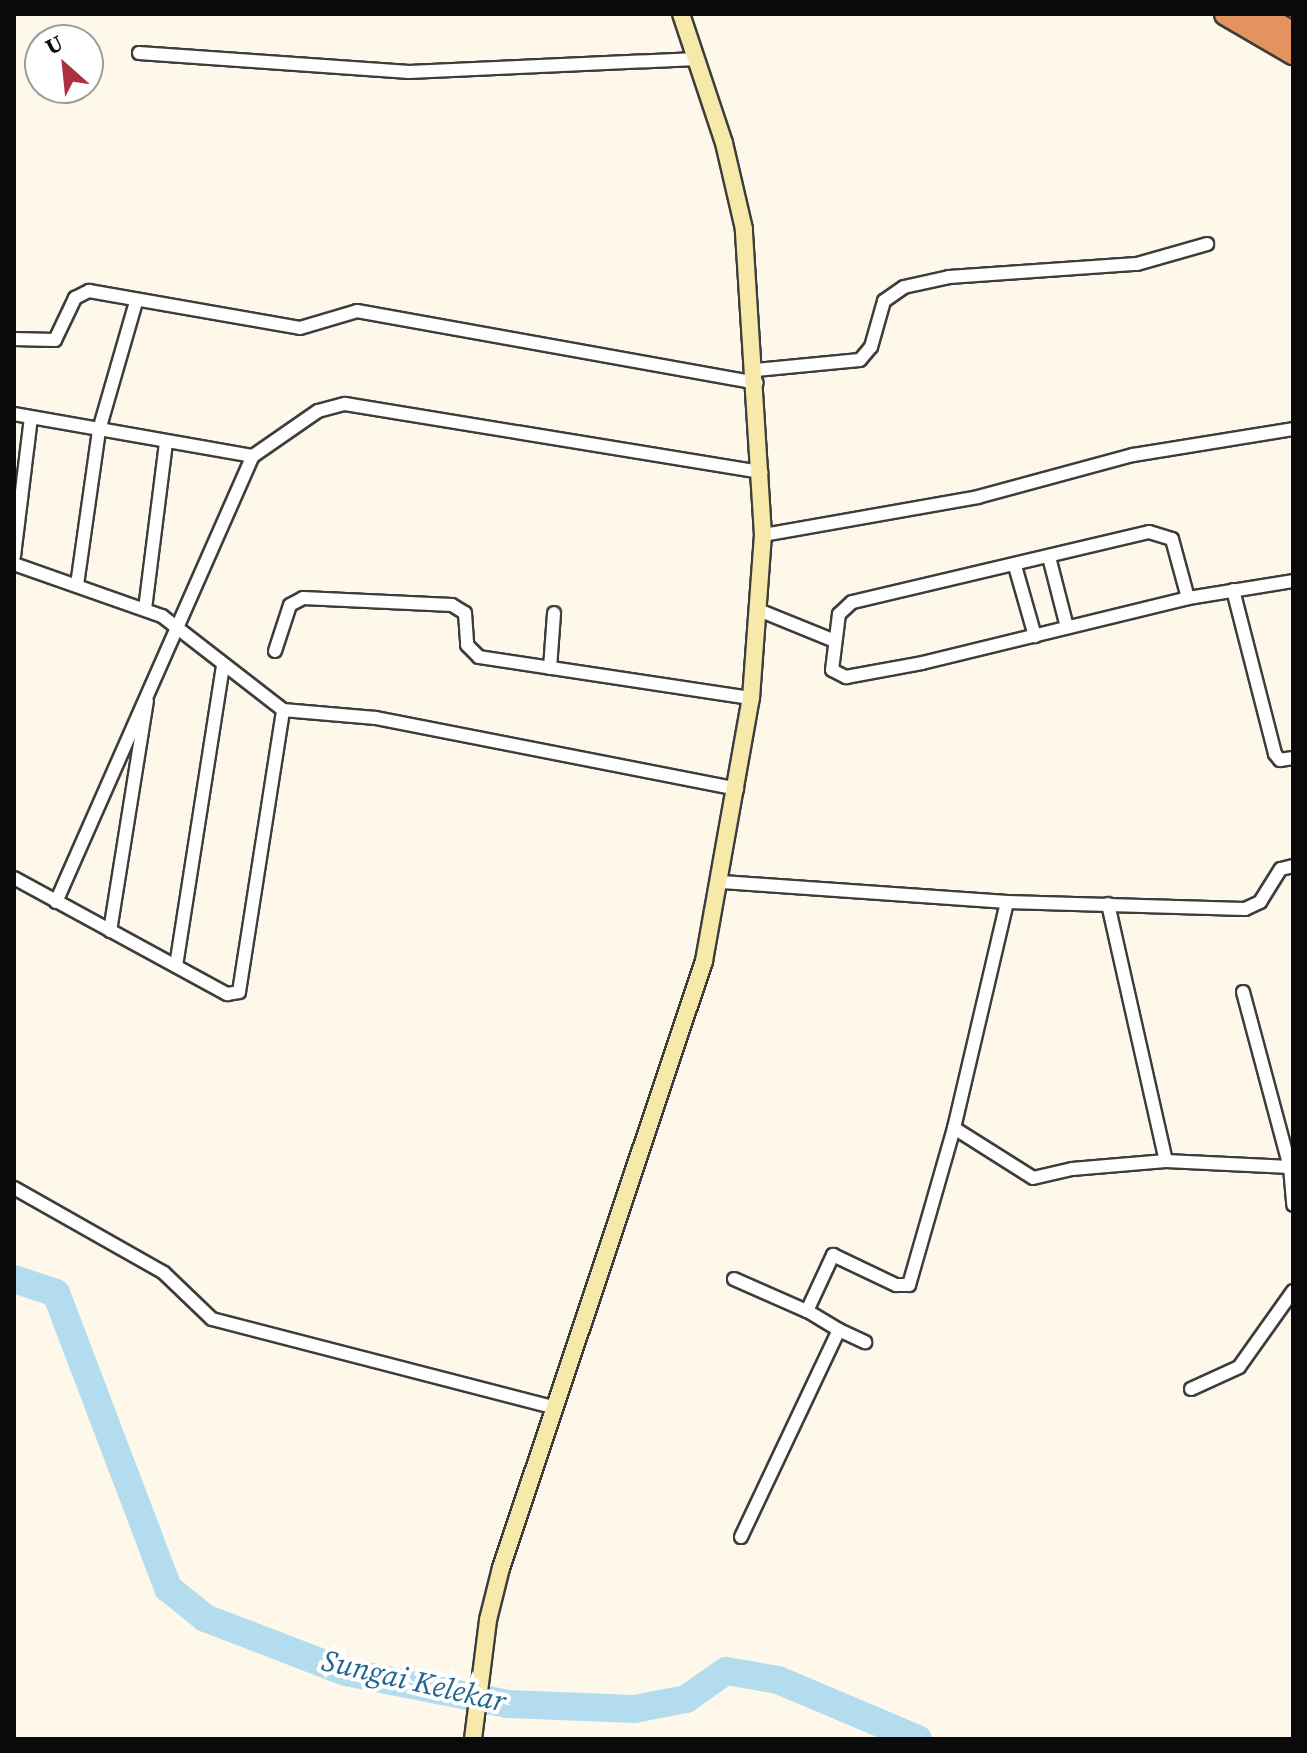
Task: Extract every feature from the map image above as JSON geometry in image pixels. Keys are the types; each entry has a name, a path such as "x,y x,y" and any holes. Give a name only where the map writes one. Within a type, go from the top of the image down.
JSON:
{"highway":[{"path":"1226,14 1293,53"},
{"path":"1259,14 1293,34"}],"street":[{"path":"474,1737 494,1594 704,961 722,882 751,698 761,611 763,535 756,376 744,229 697,59 681,14"},
{"path":"139,53 394,72 697,59"},
{"path":"14,339 55,340 83,291 300,328 357,311 756,376 860,360 871,347 884,301 904,287 949,277 1137,264 1207,244"},
{"path":"77,585 99,430 136,302"},
{"path":"56,902 253,456 318,411 345,404 761,472"},
{"path":"14,414 253,456"},
{"path":"14,556 31,418"},
{"path":"763,535 978,497 1133,455 1293,429"},
{"path":"145,609 166,442"},
{"path":"1188,598 1175,543 1159,532 852,602 841,609 832,670 846,677 1035,636 1188,598 1293,581"},
{"path":"1049,557 1067,627"},
{"path":"14,564 145,609 178,626 283,710 376,718 737,789"},
{"path":"1015,566 1035,636"},
{"path":"1233,590 1275,754 1280,760 1293,758"},
{"path":"275,651 290,605 303,598 452,605 465,613 467,645 475,655 751,698"},
{"path":"761,611 835,641"},
{"path":"550,668 554,613"},
{"path":"176,966 223,665"},
{"path":"110,931 150,684"},
{"path":"14,878 227,994 240,990 283,710"},
{"path":"722,882 1007,902 1249,909 1260,902 1281,869 1293,866"},
{"path":"807,1311 835,1254 896,1285 909,1285 954,1128 1007,902"},
{"path":"1108,904 1166,1161"},
{"path":"1243,992 1290,1167 1293,1205"},
{"path":"954,1128 1033,1178 1072,1169 1166,1161 1290,1167"},
{"path":"14,1188 164,1273 212,1319 556,1408"},
{"path":"734,1279 807,1311 865,1342"},
{"path":"1191,1389 1239,1367 1293,1291"},
{"path":"741,1537 839,1330"}],"waterway":[{"name":"Sungai Kelekar","path":"14,1279 56,1293 168,1588 205,1618 346,1672 507,1704 634,1709 686,1699 726,1671 778,1680 918,1739"}]}
